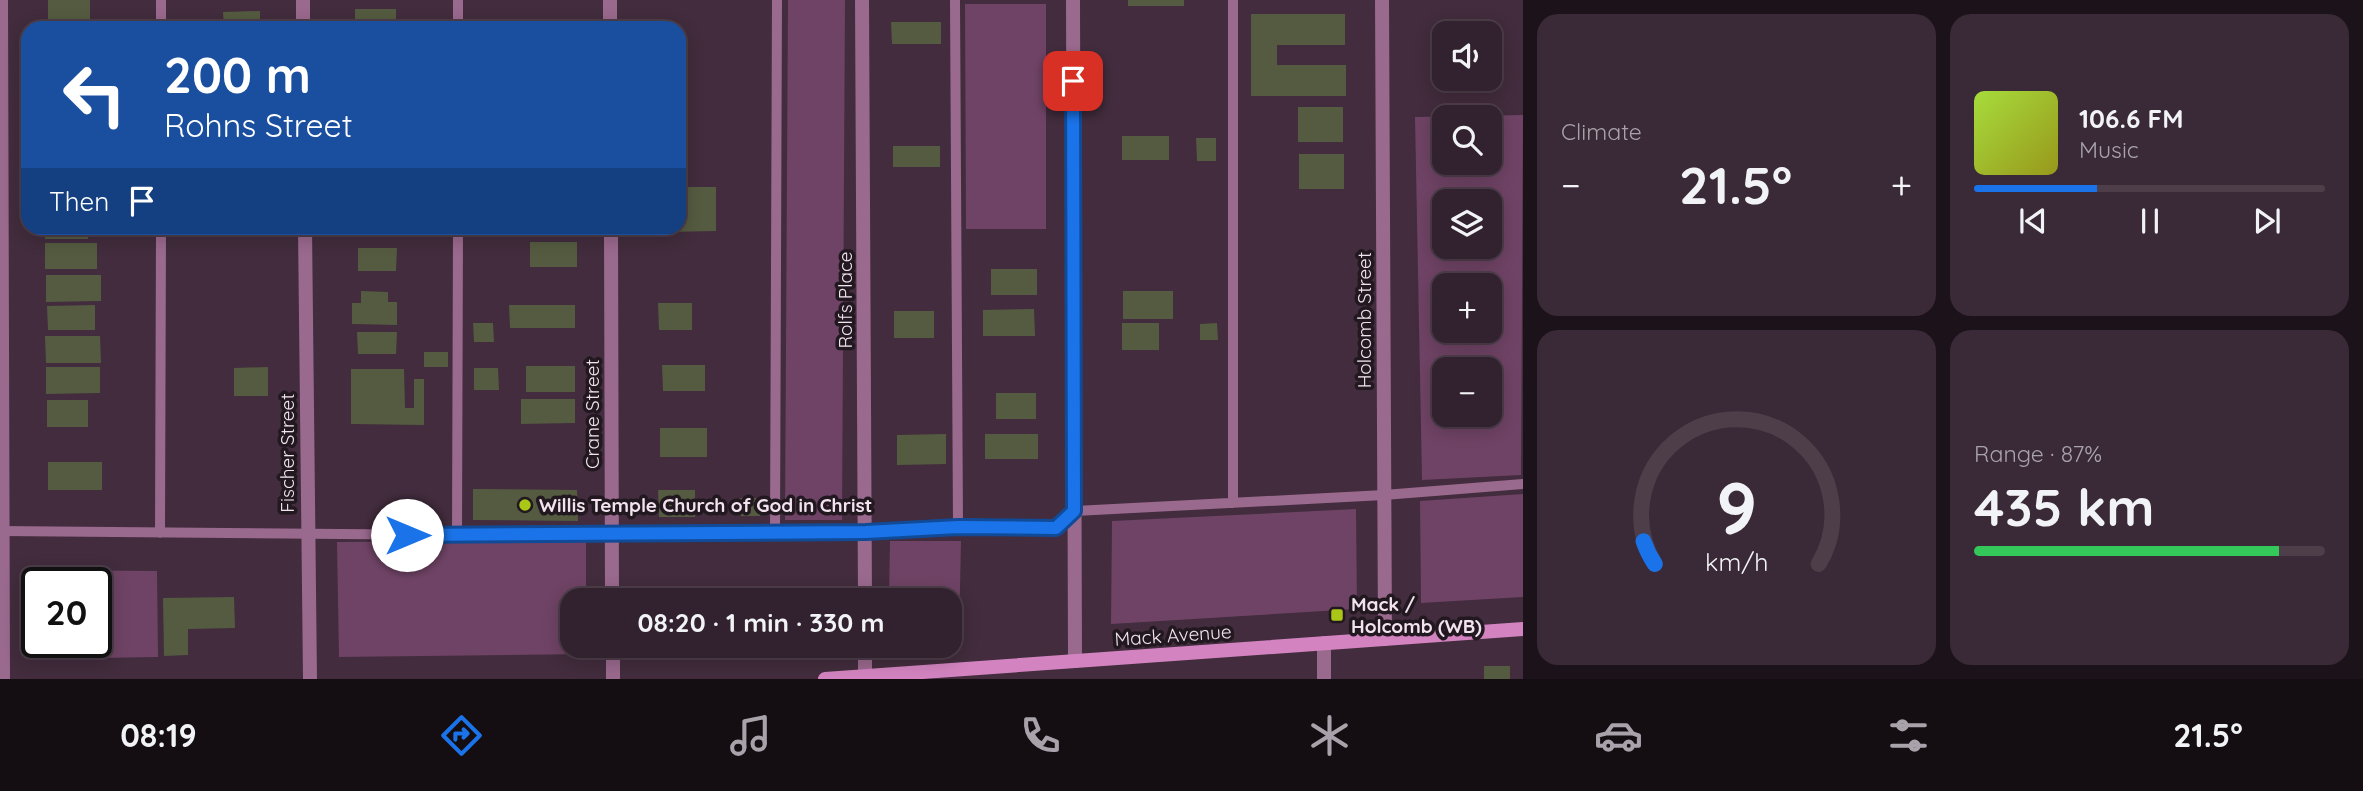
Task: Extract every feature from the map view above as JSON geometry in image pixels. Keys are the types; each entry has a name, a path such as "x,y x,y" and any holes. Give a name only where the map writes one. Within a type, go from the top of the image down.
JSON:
{"main road":[{"name":"Mack Avenue","path":"825,679 1019,672 1075,661 1523,629"}],"street":[{"path":"1,0 3,679"},
{"path":"303,0 303,21"},
{"path":"610,0 610,21"},
{"name":"Rolfs Place","path":"862,0 865,588"},
{"path":"1073,0 1075,661"},
{"name":"Holcomb Street","path":"1382,0 1385,639"},
{"name":"Fischer Street","path":"305,235 310,679"},
{"name":"Crane Street","path":"611,235 612,588"},
{"path":"1324,643 1324,679"},
{"path":"612,658 613,679"},
{"path":"865,658 865,676"}],"lane":[{"path":"161,0 161,21"},
{"path":"458,0 458,21"},
{"path":"775,532 777,0"},
{"path":"955,0 958,527"},
{"path":"1233,0 1233,503"},
{"path":"160,533 161,235"},
{"path":"457,535 458,235"},
{"path":"1,531 457,535 866,532 958,527 1056,528 1074,511 1384,495 1523,484"}],"shaded area":[{"path":"788,0 845,0 842,520 785,520"},
{"path":"965,4 1046,4 1046,229 966,229"},
{"path":"1502,115 1523,115 1521,475 1422,480 1415,117 1432,117 1432,175 1502,175"},
{"path":"1523,494 1523,597 1421,603 1420,501"},
{"path":"1356,509 1357,609 1111,624 1112,521"},
{"path":"586,540 586,588 560,588 560,654 339,657 337,542"},
{"path":"890,541 961,541 960,588 889,588"},
{"path":"112,571 157,571 158,657 112,658"}],"building":[{"path":"48,0 90,0 90,21 48,21"},
{"path":"1128,0 1184,0 1184,6 1128,6"},
{"path":"355,9 396,9 396,21 355,21"},
{"path":"260,11 260,21 224,21 223,12"},
{"path":"1251,14 1345,14 1345,45 1277,45 1277,65 1346,65 1346,96 1251,96"},
{"path":"891,22 941,22 941,44 892,44"},
{"path":"1298,107 1343,107 1343,142 1298,142"},
{"path":"1122,136 1169,136 1169,160 1122,160"},
{"path":"1196,138 1216,138 1216,161 1197,161"},
{"path":"893,146 940,146 940,167 893,167"},
{"path":"1299,154 1344,154 1344,189 1299,189"},
{"path":"686,187 716,187 716,231 686,232"},
{"path":"45,235 88,235 88,239 45,239"},
{"path":"530,242 577,242 577,267 530,267"},
{"path":"45,243 97,243 97,269 45,269"},
{"path":"358,248 397,248 396,271 358,271"},
{"path":"991,269 1037,269 1037,295 991,295"},
{"path":"46,275 101,275 101,301 46,302"},
{"path":"361,291 388,292 388,302 397,302 397,325 352,324 352,303 361,303"},
{"path":"1123,291 1173,291 1173,319 1123,319"},
{"path":"658,303 692,303 692,330 659,330"},
{"path":"95,305 95,330 48,330 47,306"},
{"path":"509,305 575,305 575,328 510,328"},
{"path":"1034,309 1035,336 983,336 983,310"},
{"path":"894,311 934,311 934,338 894,338"},
{"path":"473,323 493,323 494,342 474,342"},
{"path":"1122,323 1159,323 1159,350 1122,350"},
{"path":"1217,323 1218,340 1200,340 1200,324"},
{"path":"357,332 397,332 396,354 358,354"},
{"path":"45,336 100,336 101,363 46,363"},
{"path":"424,352 448,352 448,367 424,367"},
{"path":"662,365 705,365 705,391 663,391"},
{"path":"526,366 575,366 575,392 526,392"},
{"path":"46,367 100,367 100,393 46,394"},
{"path":"268,367 268,396 234,396 234,368"},
{"path":"474,368 498,368 499,390 474,390"},
{"path":"351,369 404,369 405,408 414,408 414,379 424,379 424,425 351,424"},
{"path":"996,393 1036,393 1036,419 996,419"},
{"path":"521,399 575,399 575,423 521,424"},
{"path":"47,400 88,400 88,427 47,427"},
{"path":"660,428 707,428 707,457 660,457"},
{"path":"946,434 946,464 897,465 897,435"},
{"path":"985,434 1038,434 1038,459 985,459"},
{"path":"48,462 102,462 102,490 48,490"},
{"name":"Willis Temple Church of God in Christ","path":"473,489 577,490 578,521 473,520"},
{"path":"658,490 695,490 695,517 659,517"},
{"path":"740,498 760,498 760,516 741,516"},
{"path":"234,597 235,628 188,629 188,655 164,656 163,598"},
{"path":"1484,666 1510,666 1510,679 1484,679"}],"place":[{"name":"Willis Temple Church of God in Christ","path":"525,505"},
{"name":"Mack / Holcomb (WB)","path":"1337,615"}],"route":[{"path":"407,535 1056,528 1074,511 1073,81"}]}
